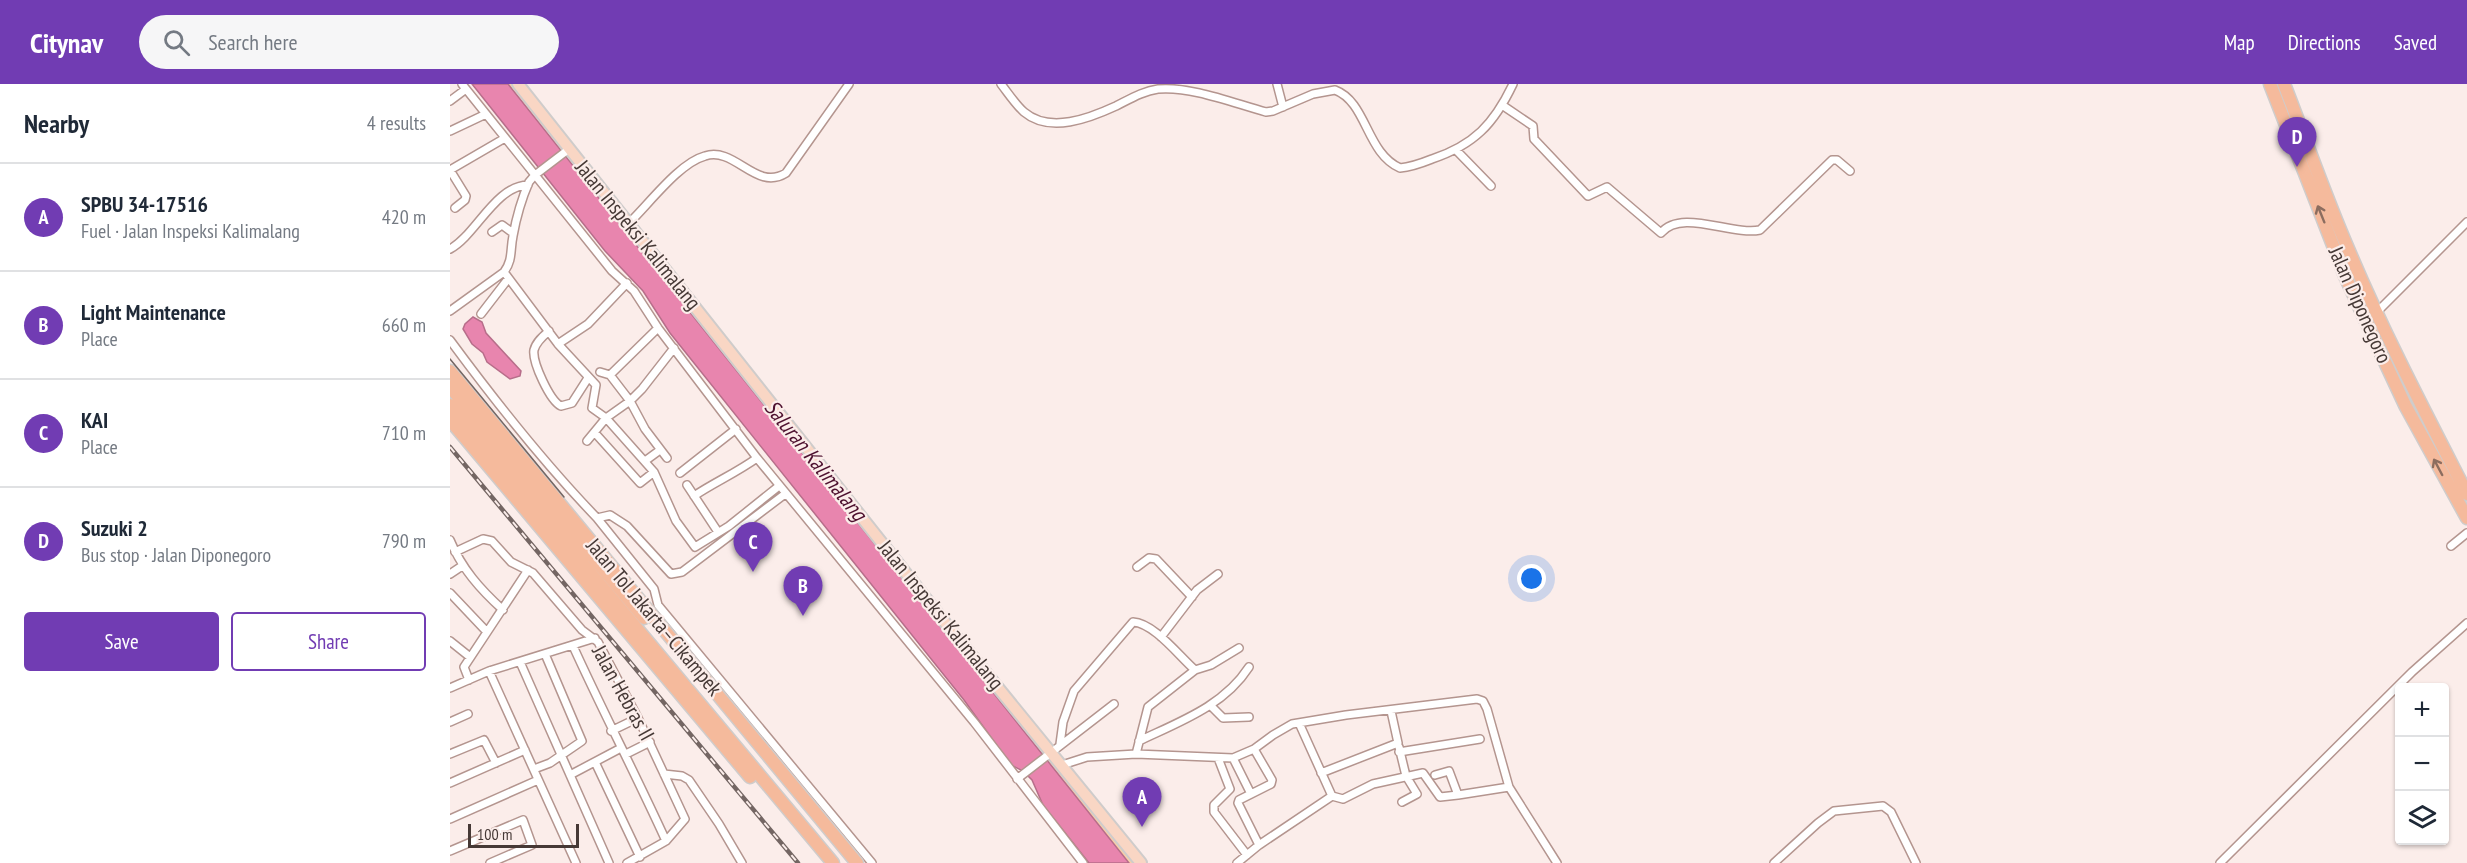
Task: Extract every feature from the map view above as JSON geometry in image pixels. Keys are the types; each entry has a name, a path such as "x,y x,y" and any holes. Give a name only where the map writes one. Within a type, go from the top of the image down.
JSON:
{"highway":[{"name":"Jalan Diponegoro","path":"2270,84 2345,276 2406,407 2467,518"},
{"name":"Jalan Diponegoro","path":"2284,84 2329,203 2377,312 2419,402 2467,494"},
{"name":"Jalan Tol Jakarta–Cikampek","path":"450,371 857,863"},
{"path":"450,387 849,863"},
{"path":"2406,407 2419,402"},
{"path":"450,405 832,863"},
{"name":"Jalan Tol Jakarta–Cikampek","path":"450,420 822,863"}],"main road":[{"name":"Jalan Inspeksi Kalimalang","path":"518,84 567,150 629,223 1048,753 1062,765 1141,863"}],"street":[{"path":"629,223 684,167 707,154 730,159 766,178 786,173 849,84"},
{"path":"1001,84 1024,112 1049,123 1097,115 1146,91 1160,89 1180,89 1266,112 1313,94 1335,90 1342,93 1356,109 1380,153 1400,168 1457,151 1486,126 1502,105 1513,84"},
{"path":"1277,84 1283,107"},
{"path":"450,101 464,86 505,138 537,173 612,271 638,296 658,328 785,494 1019,777 1083,863"},
{"path":"1502,105 1533,126 1534,139 1588,196 1607,187 1661,233 1669,225 1678,223 1705,224 1750,232 1760,230 1770,223 1833,160 1837,160 1850,171"},
{"path":"450,132 486,114"},
{"path":"455,208 465,200 466,195 450,170 505,138"},
{"path":"481,314 506,275 512,256 513,233 528,185 537,173 567,150"},
{"path":"1457,151 1491,186"},
{"path":"450,249 466,238 483,215 502,198 518,186 528,185"},
{"path":"2377,312 2467,222"},
{"path":"492,232 501,225 513,233"},
{"path":"450,311 506,275"},
{"path":"506,275 558,344 591,381 596,390 591,405 606,418 654,472 676,521 695,548 779,486"},
{"path":"558,344 588,324 627,283"},
{"path":"610,375 658,328"},
{"path":"549,331 536,345 534,358 554,402 561,406 572,404 591,381"},
{"path":"450,339 476,375 654,589 658,605 872,863"},
{"path":"587,441 606,418 630,401 674,348"},
{"path":"600,372 610,375 667,458"},
{"path":"680,473 736,429"},
{"path":"595,433 640,483 654,472"},
{"path":"645,461 660,450"},
{"path":"694,496 719,480 731,477 757,458"},
{"path":"687,484 718,532"},
{"path":"597,518 610,515 627,526 671,574 682,572 785,494"},
{"path":"2451,546 2467,533"},
{"path":"455,552 488,539 492,541 511,562 533,573 582,630 595,639"},
{"path":"450,540 462,566 503,610"},
{"path":"1137,567 1149,558 1156,559 1192,597"},
{"path":"450,574 462,566"},
{"path":"469,680 463,669 528,570"},
{"path":"1161,637 1192,597 1218,574"},
{"path":"450,593 488,632"},
{"path":"1060,744 1063,722 1074,691 1130,624 1138,622 1161,637 1195,670"},
{"path":"2220,863 2404,681 2467,623"},
{"name":"Jalan Hebras II","path":"450,688 489,671 595,639 650,742 685,820 666,841"},
{"path":"450,641 470,657"},
{"path":"573,646 611,731 624,751 666,841 627,863"},
{"path":"1136,754 1148,707 1195,670 1211,665 1239,648"},
{"path":"534,769 550,763 582,741 544,654"},
{"path":"520,662 609,863"},
{"path":"1139,741 1211,706 1234,687 1249,668"},
{"path":"489,671 576,863"},
{"path":"1062,765 1087,757 1136,754 1233,758 1254,749 1273,735 1299,723 1478,699 1483,701 1509,787 1557,863"},
{"path":"1019,777 1114,704"},
{"path":"1211,706 1223,718 1249,717"},
{"path":"1391,711 1399,752 1407,776 1417,794 1402,802"},
{"path":"450,722 468,714"},
{"path":"611,731 638,718"},
{"path":"1299,723 1332,796"},
{"path":"1399,752 1480,738"},
{"path":"450,754 484,740 496,763"},
{"path":"570,775 595,762 650,742"},
{"path":"1321,773 1398,743"},
{"path":"1254,749 1272,780 1270,784 1239,800 1238,804 1259,845"},
{"path":"450,783 525,750"},
{"path":"1218,758 1230,785 1228,793 1214,805 1214,812 1246,855"},
{"path":"1233,758 1251,794"},
{"path":"595,762 640,857"},
{"path":"1435,775 1449,771 1458,795"},
{"path":"1238,863 1259,845 1332,796 1343,799 1372,784 1425,773 1440,797 1509,787"},
{"path":"664,774 682,776 689,780 742,863"},
{"path":"450,819 538,780"},
{"path":"1774,863 1818,823 1834,812 1883,806 1891,812 1916,863"},
{"path":"450,851 522,819 532,845 490,863"}],"shaded area":[{"path":"472,84 508,84 1129,863 1089,863 1043,805 1032,780 1023,771 1011,765 964,700 670,333 643,291 605,251"},
{"path":"508,84 518,84 1141,863 1129,863"},
{"path":"473,317 482,322 486,333 521,371 520,376 510,379 487,362 483,353 472,344 463,329"}],"tram line":[{"path":"450,359 564,497"}],"railway":[{"path":"450,447 798,863"}],"place":[{"name":"Suzuki 2","path":"2297,167"},
{"name":"KAI","path":"753,572"},
{"name":"Light Maintenance","path":"803,616"},
{"name":"SPBU 34-17516","path":"1142,827"}],"water label":[{"name":"Saluran Kalimalang","path":"816,460"}]}
